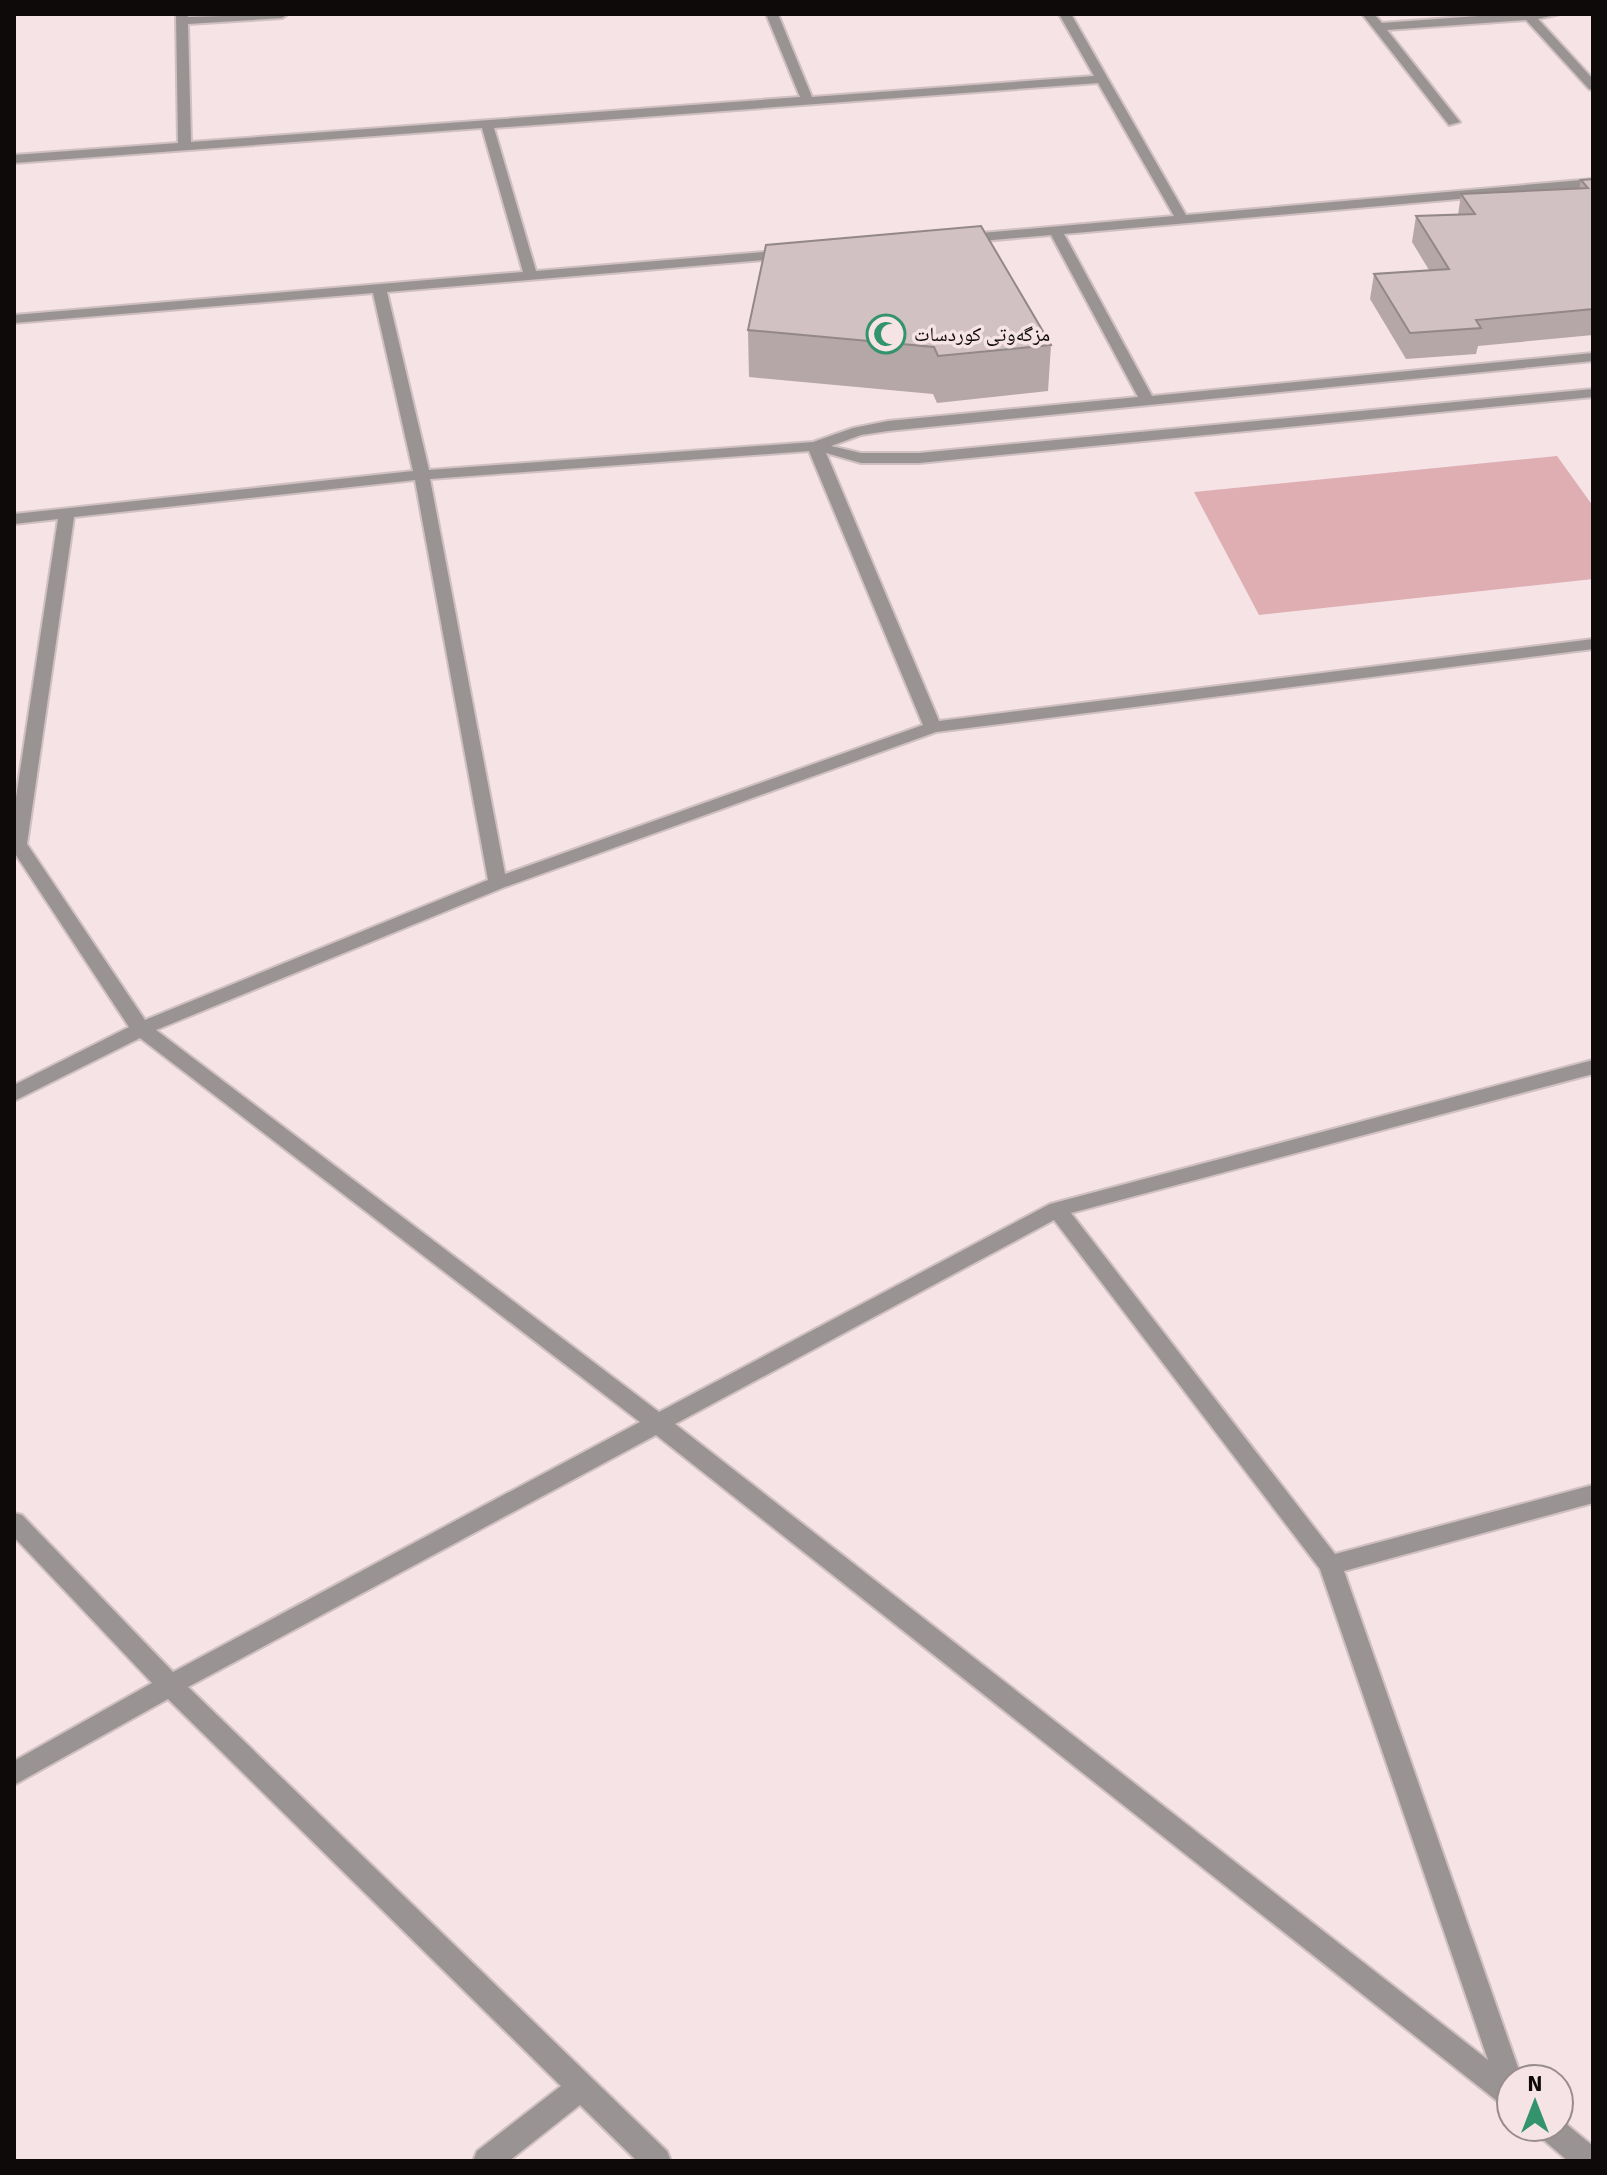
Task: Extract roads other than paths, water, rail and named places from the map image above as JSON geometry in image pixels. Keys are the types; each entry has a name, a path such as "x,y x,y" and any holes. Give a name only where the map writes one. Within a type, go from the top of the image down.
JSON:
{"street":[{"path":"185,147 182,18 282,14"},
{"path":"772,14 807,99"},
{"path":"1065,14 1182,219"},
{"path":"1368,14 1454,122"},
{"path":"1378,27 1554,14"},
{"path":"1529,16 1593,86"},
{"path":"14,159 1102,79"},
{"path":"487,124 531,276"},
{"path":"944,240 1593,183"},
{"path":"1055,230 1148,401"},
{"path":"14,319 801,252"},
{"path":"379,289 422,475 498,883"},
{"path":"14,519 422,475 815,446 858,431 888,426 1593,357"},
{"path":"815,446 861,458 919,458 1593,393"},
{"path":"815,446 933,727"},
{"path":"67,513 16,841 141,1029 659,1424 1495,2082"},
{"path":"14,1094 141,1029 498,883 933,727 1593,644"},
{"path":"14,1774 170,1685 1057,1209 1593,1067"},
{"path":"1057,1209 1330,1565 1502,2063"},
{"path":"1330,1565 1593,1494"},
{"path":"14,1522 170,1685 657,2161"},
{"path":"487,2161 581,2087"},
{"path":"1568,2143 1589,2161"}],"place":[{"name":"مزگەوتی كوردسات","path":"886,334"}]}
